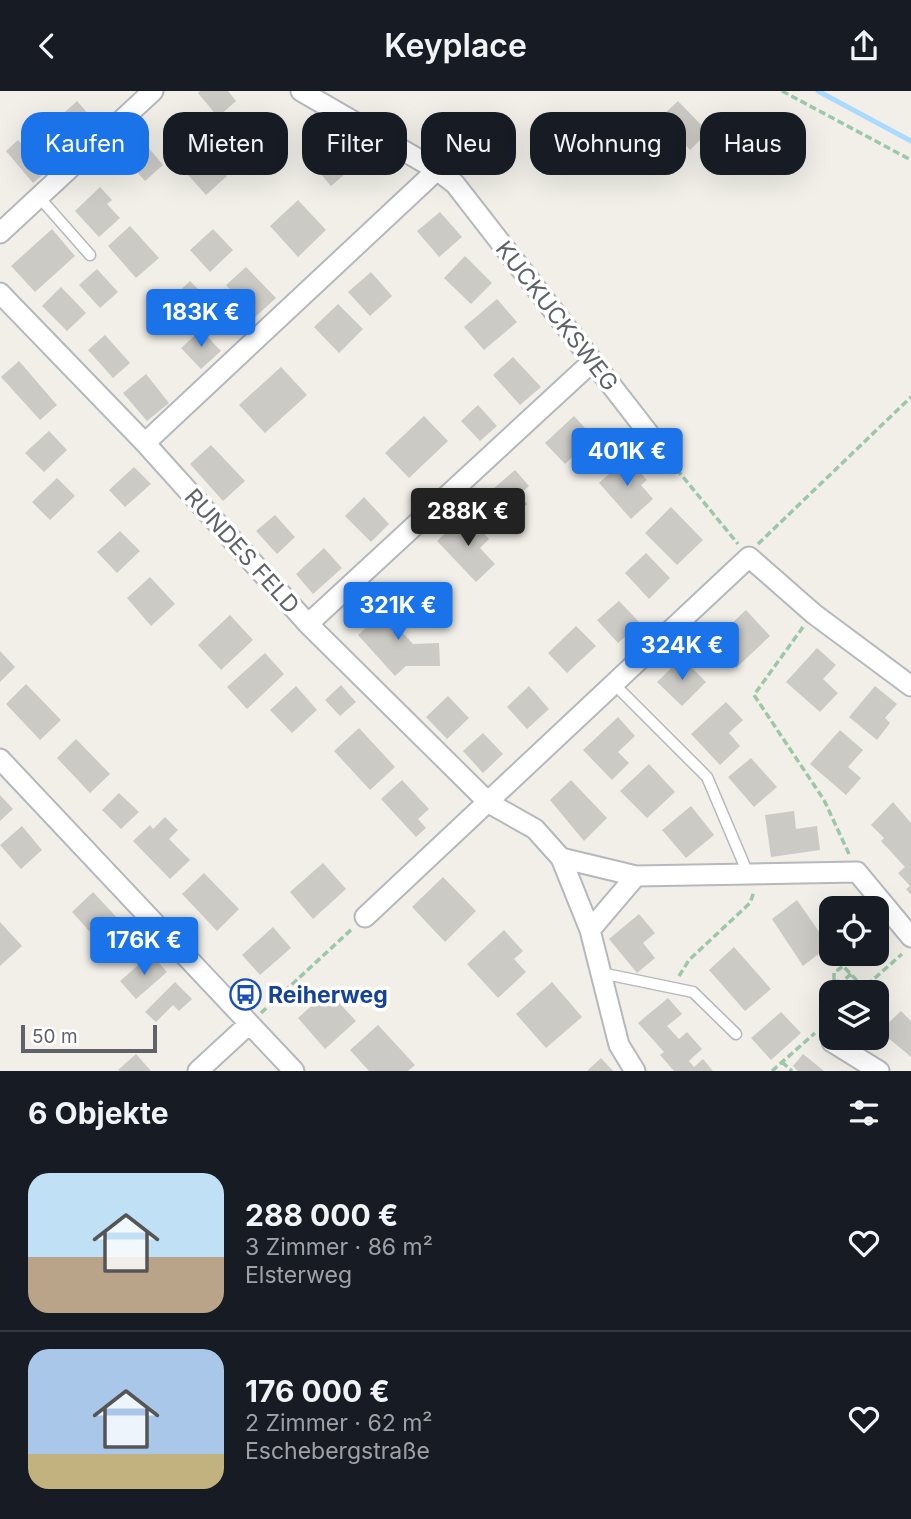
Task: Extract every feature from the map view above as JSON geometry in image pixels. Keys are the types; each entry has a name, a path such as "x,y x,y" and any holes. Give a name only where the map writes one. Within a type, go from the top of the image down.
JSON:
{"street":[{"path":"0,233 153,91"},
{"name":"KUCKUCKSWEG","path":"301,91 421,161"},
{"path":"145,443 432,175"},
{"name":"KUCKUCKSWEG","path":"443,175 455,184 660,448"},
{"name":"RUNDES FELD","path":"0,293 145,443 308,624 489,803 535,829 561,858"},
{"path":"308,624 593,361"},
{"path":"365,917 749,557 814,614 911,686"},
{"path":"0,759 294,1071"},
{"path":"561,858 636,876 754,876 857,872 911,937"},
{"path":"561,858 590,930 619,1045 635,1071"},
{"path":"590,930 636,876"},
{"path":"198,1071 249,1024"},
{"path":"845,1050 879,1071"}],"lane":[{"path":"39,197 90,255"},
{"path":"614,684 707,777 754,876"},
{"path":"601,973 692,992 736,1034"}],"path":[{"path":"782,91 911,160"},
{"path":"660,448 749,557 760,542 911,397"},
{"path":"814,614 754,695 824,800 857,872"},
{"path":"672,987 689,960 750,903 754,876"},
{"path":"249,1024 365,917"},
{"path":"873,980 911,945"},
{"path":"850,974 842,982 834,981 834,973 843,966 856,980"},
{"path":"772,1071 819,1029"},
{"path":"782,1062 792,1071"}],"building":[{"path":"228,91 236,101 224,112 214,112 198,93"},
{"path":"77,101 87,112 65,112"},
{"path":"678,101 700,124 700,140 690,150 686,146 686,112 666,112"},
{"path":"18,140 21,143 21,169 6,151"},
{"path":"149,148 163,165 145,181 140,175 149,175"},
{"path":"26,175 43,175 33,183"},
{"path":"188,175 226,175 227,176 206,195"},
{"path":"322,175 344,175 331,186"},
{"path":"100,187 112,200 107,204 120,218 99,237 75,211"},
{"path":"298,200 326,230 298,257 270,226"},
{"path":"440,212 462,237 439,257 417,231"},
{"path":"130,226 159,258 136,278 108,246"},
{"path":"52,229 75,256 35,292 11,266"},
{"path":"213,229 233,250 210,272 190,250"},
{"path":"465,256 492,283 471,304 444,278"},
{"path":"246,267 276,298 255,317 226,285"},
{"path":"97,269 118,292 100,308 79,285"},
{"path":"371,272 392,296 370,316 348,292"},
{"path":"190,281 215,306 195,325 171,299"},
{"path":"61,287 86,313 67,331 42,306"},
{"path":"497,299 517,322 484,350 464,327"},
{"path":"338,304 363,329 339,353 314,327"},
{"path":"201,330 221,351 201,369 181,348"},
{"path":"105,335 130,363 113,378 88,350"},
{"path":"513,357 541,387 520,405 493,375"},
{"path":"19,361 57,405 40,420 1,377"},
{"path":"281,367 307,395 265,433 239,405"},
{"path":"146,374 169,403 147,421 123,393"},
{"path":"478,405 497,426 480,441 461,421"},
{"path":"424,416 448,441 409,478 385,453"},
{"path":"574,416 593,437 565,464 545,443"},
{"path":"49,431 67,450 44,472 25,453"},
{"path":"211,445 245,481 223,501 190,464"},
{"path":"627,458 647,480 641,485 653,499 631,519 599,483"},
{"path":"134,467 151,484 125,507 109,490"},
{"path":"515,470 529,486 519,495 527,504 508,520 486,495"},
{"path":"57,478 75,496 50,520 32,502"},
{"path":"364,497 389,524 371,542 345,516"},
{"path":"671,507 703,540 677,565 645,533"},
{"path":"466,514 489,539 480,548 495,564 476,582 437,541"},
{"path":"275,515 295,537 277,554 256,531"},
{"path":"120,531 140,551 117,573 97,552"},
{"path":"324,548 342,568 313,594 296,574"},
{"path":"646,553 670,578 649,599 625,573"},
{"path":"150,577 175,604 151,626 127,598"},
{"path":"397,600 414,619 401,631 413,644 439,643 440,666 406,666 395,676 358,635"},
{"path":"619,601 640,623 618,643 597,620"},
{"path":"746,610 770,636 736,668 712,642"},
{"path":"230,615 253,640 221,670 198,645"},
{"path":"576,626 596,646 567,673 548,653"},
{"path":"817,648 836,665 823,679 838,693 820,712 786,682"},
{"path":"0,651 15,667 0,682"},
{"path":"265,653 284,674 247,709 227,687"},
{"path":"682,658 706,682 682,706 657,682"},
{"path":"26,684 61,720 40,740 6,704"},
{"path":"341,685 356,702 340,716 325,700"},
{"path":"296,686 317,710 292,733 270,710"},
{"path":"529,686 549,709 527,729 507,707"},
{"path":"875,686 897,704 885,718 890,723 877,740 849,717"},
{"path":"448,696 469,718 447,739 426,717"},
{"path":"726,702 743,720 729,733 740,746 720,765 691,734"},
{"path":"618,717 635,736 618,752 629,763 612,780 583,750"},
{"path":"359,728 395,767 370,790 334,751"},
{"path":"840,730 863,750 848,767 861,778 846,795 810,764"},
{"path":"483,733 503,754 483,773 463,751"},
{"path":"76,739 110,774 90,793 57,758"},
{"path":"751,758 777,787 754,807 728,777"},
{"path":"649,764 675,792 647,818 620,791"},
{"path":"402,780 429,809 418,819 426,828 416,837 381,799"},
{"path":"571,780 607,818 584,841 550,800"},
{"path":"119,793 139,812 121,829 102,810"},
{"path":"0,795 13,809 0,821"},
{"path":"893,802 911,823 911,895 906,889 910,886 898,873 905,867 881,841 884,838 871,825"},
{"path":"691,806 714,835 686,858 662,830"},
{"path":"794,811 796,829 817,826 820,850 771,857 765,815"},
{"path":"165,817 178,830 169,839 190,860 170,879 133,841 150,825 153,829"},
{"path":"22,826 42,850 21,869 0,845"},
{"path":"323,863 346,889 313,919 290,892"},
{"path":"204,873 239,909 217,931 182,894"},
{"path":"443,877 476,911 445,942 412,907"},
{"path":"93,892 135,937 113,957 72,912"},
{"path":"797,900 819,932 819,954 803,966 772,919"},
{"path":"639,914 655,933 643,943 655,958 637,973 609,939"},
{"path":"0,922 22,946 0,966"},
{"path":"273,927 291,948 260,975 242,955"},
{"path":"504,930 523,951 514,959 526,972 498,998 467,964"},
{"path":"734,947 771,989 745,1011 709,970"},
{"path":"151,954 167,972 136,999 120,981"},
{"path":"175,982 192,999 179,1011 173,1005 156,1022 145,1012"},
{"path":"552,982 582,1017 546,1048 516,1014"},
{"path":"328,991 356,1021 325,1049 298,1018"},
{"path":"668,998 682,1014 667,1026 679,1039 687,1032 702,1049 689,1061 694,1067 703,1059 713,1071 674,1071 660,1055 664,1052 638,1023"},
{"path":"901,1011 911,1021 911,1057 889,1039 889,1022"},
{"path":"781,1012 801,1033 771,1060 751,1038"},
{"path":"378,1025 415,1065 408,1071 369,1071 350,1050"},
{"path":"136,1054 151,1071 118,1070"},
{"path":"803,1054 824,1071 798,1071 793,1066"},
{"path":"601,1058 613,1071 587,1071"}],"waterway":[{"path":"818,91 911,141"}],"place":[{"name":"Reiherweg","path":"245,995"}]}
